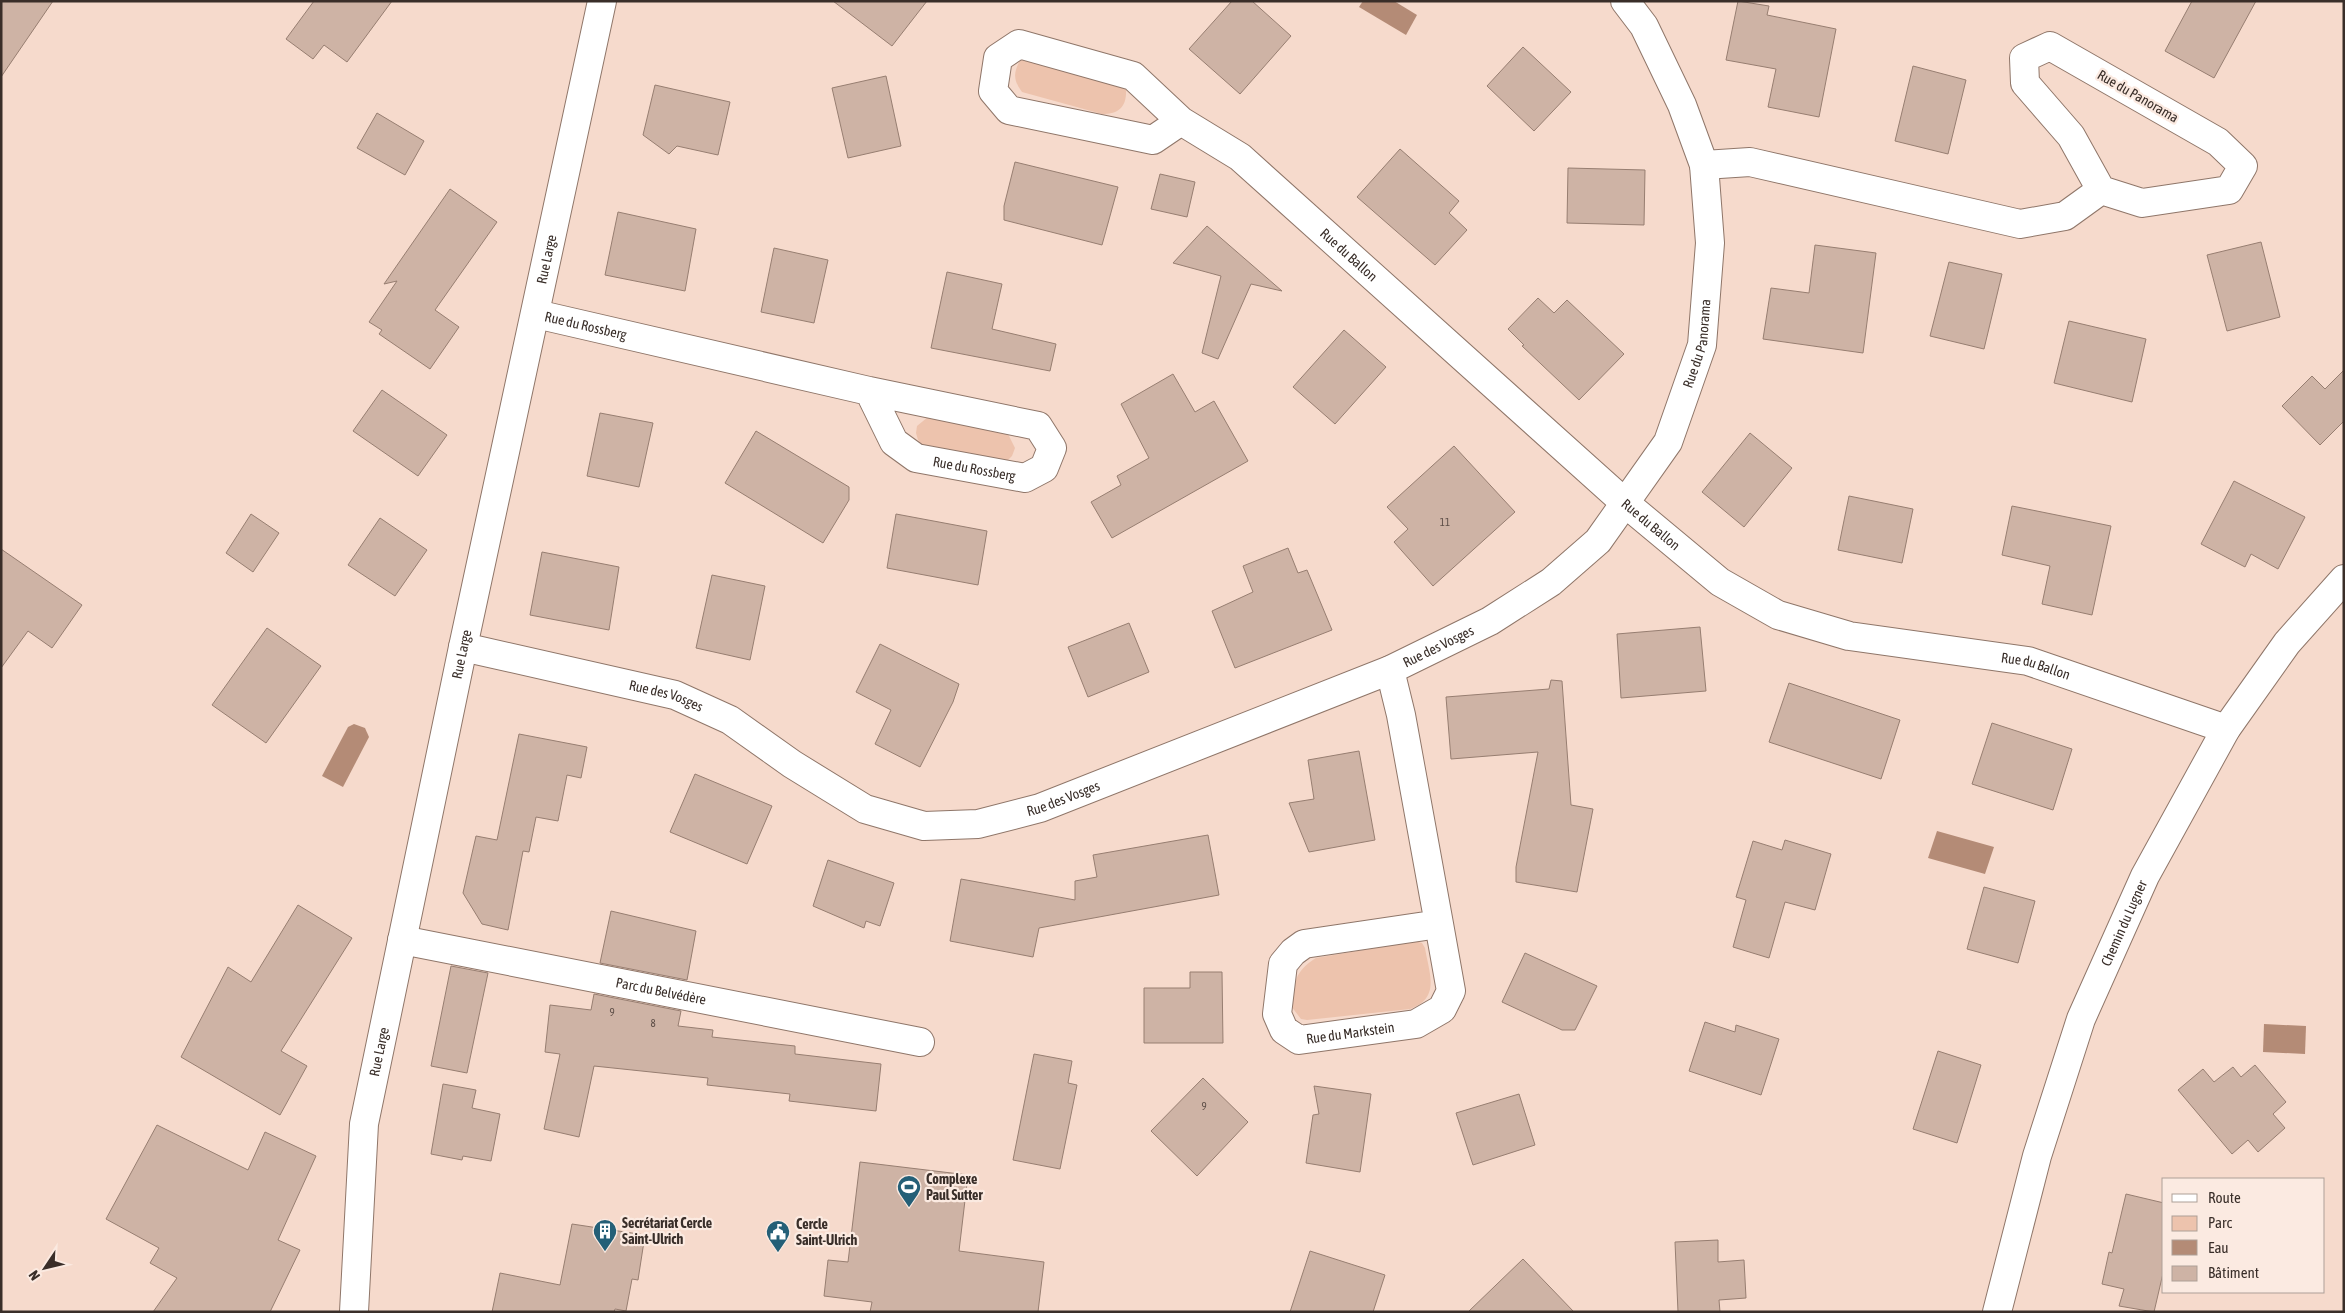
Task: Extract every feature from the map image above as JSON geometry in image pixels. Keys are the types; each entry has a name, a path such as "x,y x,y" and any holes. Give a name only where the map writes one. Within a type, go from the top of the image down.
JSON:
{"street":[{"name":"Rue Large","path":"354,1312 364,1124 463,646 602,1"},
{"name":"Rue du Panorama","path":"1625,1 1644,26 1682,105 1704,165 1710,243 1702,345 1668,442 1626,503"},
{"name":"Rue du Ballon","path":"1181,121 1153,140 1009,110 993,91 998,58 1019,44 1133,76 1181,121 1240,157 1626,503 1720,582 1778,615 1849,636 2028,661 2226,729"},
{"name":"Rue du Panorama","path":"2050,46 2218,142 2243,166 2229,190 2142,203 2101,190 2071,136 2026,83 2024,58 2050,46"},
{"path":"1704,165 1750,162 2020,224 2065,216 2101,190"},
{"name":"Rue du Rossberg","path":"536,314 869,391 1038,426 1052,448 1044,468 1025,478 916,458 894,442 869,391"},
{"name":"Rue des Vosges","path":"463,646 675,695 730,720 792,764 865,809 924,826 978,824 1040,808 1390,670 1490,621 1551,582 1598,541 1626,503"},
{"name":"Chemin du Lugner","path":"1997,1312 2036,1156 2081,1019 2145,876 2226,729 2287,643 2344,579"},
{"name":"Rue du Markstein","path":"1390,670 1401,715 1440,924 1451,991 1442,1009 1416,1024 1298,1040 1284,1030 1277,1014 1283,964 1293,952 1304,944 1440,924"},
{"name":"Parc du Belvédère","path":"402,940 920,1042"}],"green space":[{"path":"1021,59 1126,88 1124,104 1118,111 1102,114 1022,92 1015,76"},
{"path":"928,417 1008,434 1015,448 1012,456 1007,461 924,448 918,440 916,433 917,426"},
{"path":"1416,941 1422,943 1425,948 1431,984 1426,998 1420,1004 1410,1009 1307,1020 1301,1019 1291,1006 1299,973 1316,958"}],"water":[{"path":"1363,1 1394,1 1417,15 1406,35 1359,7"},
{"path":"354,724 365,728 369,737 343,787 322,776 348,727"},
{"path":"1937,831 1994,847 1985,874 1928,858"},
{"path":"2264,1024 2306,1026 2305,1054 2263,1052"}],"building":[{"path":"1,1 53,1 1,77"},
{"path":"314,1 392,1 347,62 324,45 313,59 286,39"},
{"path":"833,1 927,1 892,46"},
{"path":"1232,1 1252,1 1291,36 1240,94 1189,49"},
{"path":"1738,1 1769,6 1767,15 1836,29 1819,117 1768,107 1776,69 1726,60"},
{"path":"2192,1 2256,1 2214,78 2165,51"},
{"path":"1523,47 1571,92 1534,131 1487,86"},
{"path":"1913,66 1966,80 1948,154 1895,141"},
{"path":"886,76 901,146 848,158 832,88"},
{"path":"655,85 730,102 718,155 677,146 669,154 643,135"},
{"path":"377,113 424,141 405,175 357,148"},
{"path":"1400,149 1459,201 1449,213 1467,230 1435,265 1357,197"},
{"path":"1015,162 1118,187 1102,245 1004,220 1004,206"},
{"path":"1568,168 1645,170 1644,225 1567,223"},
{"path":"1160,174 1195,182 1187,217 1151,209"},
{"path":"450,189 497,222 435,310 459,327 430,369 379,334 382,330 369,322 397,281 384,284"},
{"path":"618,212 696,229 685,291 605,275"},
{"path":"1207,226 1282,291 1251,284 1218,359 1202,353 1221,276 1173,263"},
{"path":"2261,242 2280,317 2227,331 2207,255"},
{"path":"1815,245 1876,253 1863,353 1763,339 1771,288 1809,293"},
{"path":"774,248 828,260 814,323 761,312"},
{"path":"1949,262 2002,274 1984,349 1930,336"},
{"path":"947,272 1002,284 992,329 1056,344 1050,371 931,348"},
{"path":"1538,298 1554,313 1567,300 1624,354 1579,400 1522,346 1524,345 1508,329"},
{"path":"2069,321 2146,339 2132,402 2054,383"},
{"path":"1344,330 1386,367 1335,424 1293,387"},
{"path":"2344,370 2344,421 2320,445 2282,406 2312,376 2325,389"},
{"path":"1173,374 1195,412 1214,401 1248,461 1112,538 1091,502 1121,485 1117,476 1149,458 1121,404"},
{"path":"382,390 447,435 418,476 353,431"},
{"path":"600,413 653,423 639,487 587,476"},
{"path":"756,431 849,487 849,500 823,543 725,483"},
{"path":"1750,433 1792,468 1744,527 1702,492"},
{"path":"1454,446 1515,512 1433,586 1394,542 1408,529 1387,507"},
{"path":"2234,481 2305,517 2278,569 2251,554 2245,567 2201,544"},
{"path":"1849,496 1913,509 1902,563 1838,550"},
{"path":"2012,506 2111,526 2092,615 2042,604 2050,566 2002,555"},
{"path":"251,514 279,533 253,572 226,553"},
{"path":"896,514 987,531 978,585 887,568"},
{"path":"380,518 427,550 395,596 348,565"},
{"path":"1288,548 1298,573 1307,570 1332,630 1235,668 1212,611 1253,592 1243,566"},
{"path":"1,549 82,605 52,648 28,631 1,668"},
{"path":"542,552 619,567 609,630 530,615"},
{"path":"712,575 765,586 750,660 696,648"},
{"path":"1129,623 1149,672 1088,697 1068,647"},
{"path":"1700,627 1706,691 1621,698 1617,634"},
{"path":"267,628 321,666 266,743 212,705"},
{"path":"880,644 959,684 953,702 920,767 875,744 891,710 856,692"},
{"path":"1551,680 1562,681 1571,805 1593,809 1577,892 1516,882 1516,867 1538,752 1451,759 1446,697 1549,689"},
{"path":"1789,683 1900,720 1881,779 1769,742"},
{"path":"1992,723 2072,749 2053,810 1972,784"},
{"path":"519,734 587,747 581,778 567,775 558,821 536,817 529,852 523,851 508,930 482,924 463,893 476,836 497,840"},
{"path":"1359,751 1375,840 1309,852 1289,803 1314,799 1308,760"},
{"path":"695,774 772,806 747,864 670,832"},
{"path":"1208,835 1219,895 1039,928 1033,957 950,941 961,879 1075,900 1075,881 1097,877 1093,855"},
{"path":"1785,840 1831,854 1815,910 1785,902 1769,958 1733,947 1746,900 1736,897 1753,841 1782,850"},
{"path":"828,860 894,883 880,926 866,921 864,928 813,906"},
{"path":"1984,887 2035,901 2018,963 1967,949"},
{"path":"298,905 352,938 281,1051 307,1066 280,1115 181,1057 228,967 251,982"},
{"path":"611,911 696,931 687,980 600,963"},
{"path":"1525,953 1597,986 1575,1030 1562,1030 1502,1002"},
{"path":"451,966 488,973 467,1073 431,1066"},
{"path":"1190,972 1222,972 1223,1043 1144,1043 1144,988 1190,988"},
{"path":"594,994 681,1011 678,1026 713,1030 712,1037 795,1046 795,1054 881,1064 876,1111 789,1101 790,1094 707,1085 708,1078 594,1066 579,1137 544,1129 560,1054 545,1052 550,1005 591,1010"},
{"path":"1705,1022 1735,1032 1736,1025 1779,1039 1761,1095 1689,1071"},
{"path":"1938,1051 1981,1065 1957,1143 1913,1129"},
{"path":"1034,1054 1072,1061 1068,1083 1077,1085 1060,1169 1013,1160"},
{"path":"2255,1065 2286,1102 2273,1114 2285,1128 2258,1152 2248,1140 2232,1154 2178,1090 2203,1069 2214,1082 2233,1067 2241,1077"},
{"path":"1203,1078 1248,1122 1197,1176 1151,1131"},
{"path":"443,1084 476,1090 472,1108 500,1114 491,1161 463,1156 462,1160 431,1154"},
{"path":"1314,1086 1371,1094 1360,1172 1306,1163 1313,1115 1319,1114"},
{"path":"1519,1094 1535,1145 1473,1165 1456,1113"},
{"path":"157,1125 248,1170 265,1132 316,1156 278,1240 300,1250 270,1312 153,1312 177,1278 150,1263 159,1248 106,1219"},
{"name":"Complexe Paul Sutter","path":"860,1162 968,1175 959,1251 1044,1262 1038,1312 870,1312 872,1302 824,1296 828,1260 848,1262"},
{"path":"2126,1194 2162,1203 2162,1278 2154,1312 2119,1306 2124,1289 2102,1284 2109,1252 2112,1253"},
{"path":"572,1224 645,1235 638,1280 632,1279 626,1311 615,1309 614,1312 492,1312 500,1273 560,1285"},
{"path":"1718,1240 1718,1262 1744,1260 1746,1298 1719,1300 1720,1312 1678,1312 1675,1242"},
{"path":"1310,1251 1385,1275 1373,1312 1290,1312"},
{"path":"1523,1259 1574,1312 1468,1312"}],"place":[{"name":"Complexe Paul Sutter","path":"909,1208"},
{"name":"Secrétariat Cercle Saint-Ulrich","path":"605,1252"},
{"name":"Cercle Saint-Ulrich","path":"778,1253"}]}
